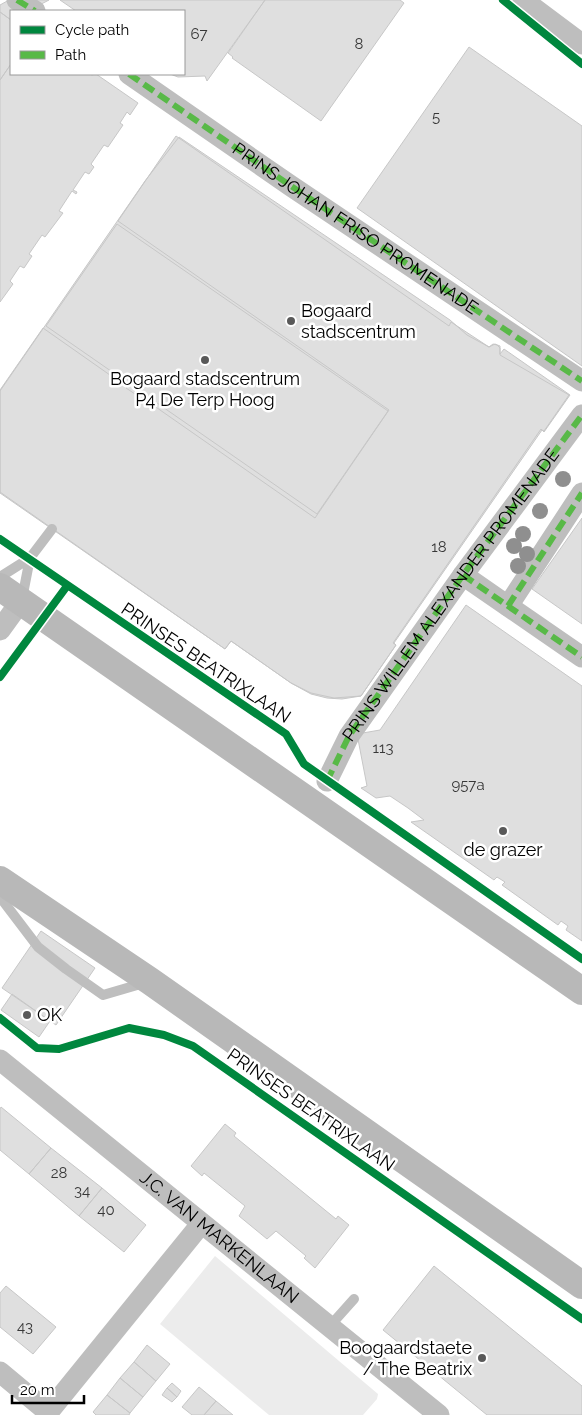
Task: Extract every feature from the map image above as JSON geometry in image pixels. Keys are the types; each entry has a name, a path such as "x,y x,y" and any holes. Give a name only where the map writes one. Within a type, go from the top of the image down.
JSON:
{"main road":[{"path":"11,594 582,991"},
{"name":"PRINSES BEATRIXLAAN","path":"0,880 150,981 582,1286"}],"street":[{"path":"18,0 33,10"},
{"path":"523,0 582,44"},
{"name":"PRINS JOHAN FRISO PROMENADE","path":"130,75 291,186 582,380"},
{"name":"PRINS WILLEM ALEXANDER PROMENADE","path":"327,781 349,736 463,576 582,415"},
{"path":"508,606 582,493"},
{"path":"463,576 582,657"},
{"path":"0,630 11,594"},
{"name":"J.C. VAN MARKENLAAN","path":"0,1060 439,1415"},
{"path":"0,1372 47,1414 201,1224"}],"lane":[{"path":"11,594 30,558 52,529"},
{"path":"0,577 30,558"},
{"path":"0,897 38,947 103,995 150,981"},
{"path":"329,1327 354,1299"}],"shaded area":[{"path":"215,1256 378,1394 377,1399 363,1415 269,1415 160,1324"}],"building":[{"path":"9,0 49,0 30,10 10,10 10,19 0,12 0,5"},
{"path":"60,0 265,0 207,81 205,76 178,77 173,75 185,75 185,10 75,10"},
{"path":"265,0 400,0 404,3 321,121 232,58 228,53"},
{"path":"0,12 10,19 10,65 0,80"},
{"path":"469,47 582,126 582,366 357,208"},
{"path":"10,65 10,75 97,75 138,103 130,115 127,112 120,123 123,125 108,147 104,145 91,164 94,167 89,174 85,172 73,190 77,192 76,194 72,191 59,211 63,213 45,237 42,235 29,254 32,256 24,268 20,266 10,281 13,284 0,302 0,80"},
{"path":"176,136 449,326 451,322 489,347 493,344 497,345 500,348 500,354 504,349 570,395 544,432 541,429 393,643 396,645 361,696 334,698 311,693 291,683 231,641 225,649 0,492 0,390 43,328 126,388 315,518 389,410 118,221"},
{"path":"179,137 450,320 467,335 489,347 495,344 500,346 500,355 569,395 544,431 542,430 394,643 396,645 361,696 342,699 311,694 291,683 231,641 225,649 0,493 0,391 145,181"},
{"name":"Bogaard stadscentrum P4 De Terp Hoog","path":"117,224 388,411 317,514 46,326"},
{"path":"582,518 582,624 532,589"},
{"path":"466,605 582,686 582,941 566,930 568,926 561,921 558,925 502,885 505,882 497,877 494,880 411,822 424,820 408,808 390,796 376,798 361,788 367,786 357,734 380,730"},
{"path":"41,931 95,968 56,1025 2,988"},
{"path":"12,994 50,1021 39,1037 1,1010"},
{"path":"1,1107 51,1148 29,1174 0,1150"},
{"path":"225,1124 236,1133 234,1136 336,1219 338,1216 349,1225 315,1268 304,1258 306,1256 276,1231 267,1239 239,1216 245,1206 204,1173 202,1176 191,1166"},
{"path":"51,1148 102,1188 79,1216 29,1174"},
{"path":"102,1188 146,1225 124,1252 79,1216"},
{"name":"Boogaardstaete / The Beatrix","path":"434,1266 582,1386 582,1415 487,1415 383,1330"},
{"path":"6,1286 56,1327 33,1354 0,1327 0,1293"},
{"path":"147,1345 170,1364 156,1381 134,1362"},
{"path":"134,1362 156,1381 143,1397 120,1378"},
{"path":"120,1378 143,1397 130,1413 107,1395"},
{"path":"172,1383 181,1391 177,1397 167,1388"},
{"path":"199,1387 216,1401 204,1415 192,1415 182,1407"},
{"path":"167,1388 177,1397 172,1402 162,1395"},
{"path":"107,1395 130,1413 129,1415 96,1415 93,1412"},
{"path":"216,1401 233,1415 204,1415"}],"marked path":[{"path":"17,0 33,10"},
{"path":"130,75 291,186 582,381"},
{"path":"327,781 349,736 463,575 582,415"},
{"path":"508,606 582,493"},
{"path":"463,575 582,657"}],"cycle path":[{"path":"503,0 582,64"},
{"path":"0,539 286,734 304,764 582,959"},
{"path":"0,677 67,586"},
{"path":"0,1018 37,1048 59,1049 129,1028 164,1035 193,1046 582,1319"}],"place":[{"name":"Bogaard stadscentrum","path":"291,321"},
{"name":"Bogaard stadscentrum P4 De Terp Hoog","path":"205,360"},
{"name":"de grazer","path":"503,831"},
{"name":"OK","path":"27,1015"},
{"name":"Boogaardstaete / The Beatrix","path":"482,1358"}]}
